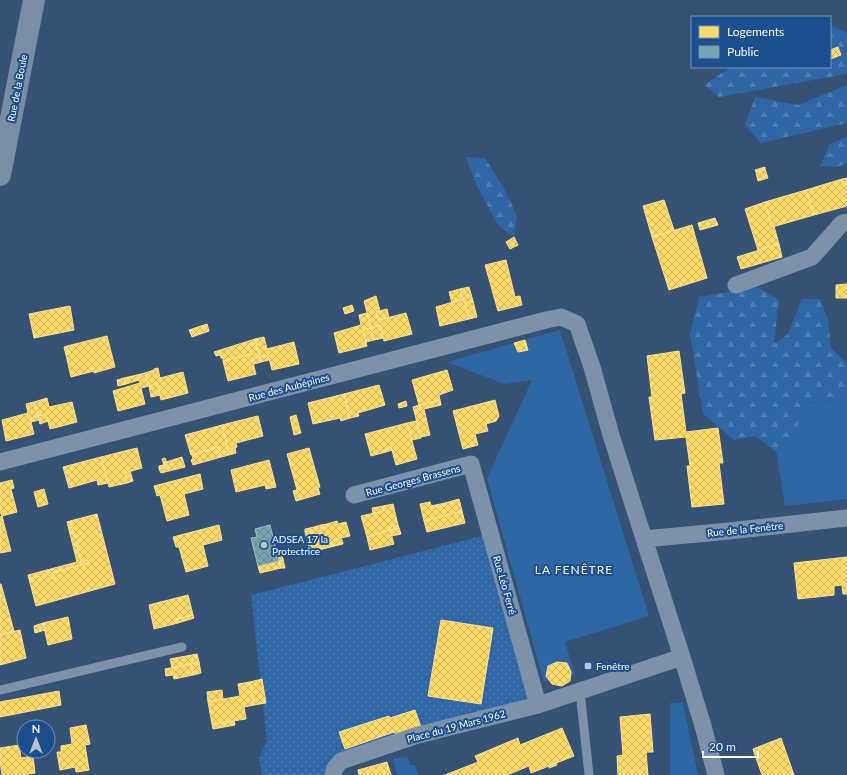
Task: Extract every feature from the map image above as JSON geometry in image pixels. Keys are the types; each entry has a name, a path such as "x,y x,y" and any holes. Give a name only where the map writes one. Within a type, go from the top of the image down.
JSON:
{"street":[{"name":"Rue de la Boule","path":"0,175 34,0"},
{"path":"736,285 812,257 842,223 847,222"},
{"name":"Rue des Aubépines","path":"0,462 561,317 577,324 592,367 644,539"},
{"name":"Rue Georges Brassens","path":"354,495 471,464"},
{"name":"Rue Léo Ferré","path":"471,464 538,705"},
{"name":"Rue de la Fenêtre","path":"644,539 847,518"},
{"path":"644,539 704,726 716,775"},
{"name":"Place du 19 Mars 1962","path":"334,771 341,761 418,735 538,705 682,657"}],"lane":[{"path":"0,690 182,647"},
{"path":"580,691 589,775"}],"green space":[{"path":"831,25 847,33 847,74 719,97 704,85 730,68 831,68"},
{"path":"847,85 847,123 761,143 745,125 755,97 798,105"},
{"path":"847,137 847,163 837,167 820,166 830,144"},
{"path":"466,157 485,158 504,188 517,216 514,237 498,225 476,184"},
{"path":"757,287 779,300 774,344 788,334 802,299 820,299 828,319 831,348 847,363 847,400 803,403 801,420 777,453 756,436 734,440 703,414 690,334 699,297"},
{"path":"560,330 649,616 565,642 575,675 544,682 487,478 532,380 504,384 447,362"},
{"path":"847,400 847,499 785,506 769,406"},
{"path":"490,534 538,705 335,768 333,775 262,775 259,757 267,741 251,595"},
{"path":"670,703 683,703 698,775 670,775"},
{"path":"407,756 410,765 415,765 418,775 397,775 393,759"}],"building: Logements":[{"path":"838,47 841,55 831,59 831,50"},
{"path":"765,167 765,169 756,172 755,170"},
{"path":"765,169 768,178 758,181 756,172"},
{"path":"847,178 847,185 844,185 842,179"},
{"path":"842,179 844,185 847,185 847,206 814,215 806,190"},
{"path":"806,190 814,215 772,227 765,202"},
{"path":"664,200 674,230 652,237 643,206"},
{"path":"765,202 772,227 774,226 779,244 758,250 745,209"},
{"path":"715,218 718,225 700,230 698,223"},
{"path":"692,225 707,278 669,290 652,237"},
{"path":"514,237 518,245 510,249 506,242"},
{"path":"779,244 782,257 741,269 737,257"},
{"path":"506,260 515,297 520,296 522,305 498,311 485,265"},
{"path":"847,284 847,298 836,298 836,285"},
{"path":"469,287 473,301 465,303 469,319 440,326 436,307 463,299 460,289"},
{"path":"460,289 463,299 452,303 449,292"},
{"path":"376,296 380,311 376,312 379,320 406,313 412,334 384,341 380,325 371,328 364,301"},
{"path":"473,301 477,317 469,319 465,303"},
{"path":"352,305 354,311 345,314 343,308"},
{"path":"70,306 74,330 34,338 29,314"},
{"path":"387,309 389,318 379,320 376,312"},
{"path":"367,313 371,328 363,330 367,346 339,353 334,333 361,325 359,315"},
{"path":"207,324 209,331 192,337 189,330"},
{"path":"380,325 383,338 374,340 371,328"},
{"path":"371,328 374,340 366,342 363,330"},
{"path":"107,336 115,367 71,377 66,355 69,354 67,346"},
{"path":"264,337 267,349 294,342 299,364 272,370 268,355 260,357 255,339"},
{"path":"255,339 256,343 248,345 251,354 223,361 223,358 221,358 220,355 216,356 214,352"},
{"path":"525,340 528,350 518,352 514,343"},
{"path":"256,343 260,357 252,359 256,374 228,381 223,361 251,354 248,345"},
{"path":"67,346 69,354 66,355 64,347"},
{"path":"679,351 685,393 681,394 686,432 718,428 723,463 719,463 724,504 692,507 687,466 690,466 686,437 655,440 649,397 652,397 647,356"},
{"path":"268,355 269,360 261,362 260,357"},
{"path":"260,357 261,362 254,364 252,359"},
{"path":"158,368 160,378 183,372 188,393 161,400 157,383 149,386 145,373"},
{"path":"447,370 453,390 439,395 440,400 419,405 412,380"},
{"path":"145,373 149,386 141,388 145,404 118,411 113,391 140,383 137,375"},
{"path":"137,375 139,380 126,384 124,378"},
{"path":"124,378 126,384 118,386 117,380"},
{"path":"157,383 160,395 151,397 149,386"},
{"path":"379,385 385,405 358,413 359,416 350,418 344,394"},
{"path":"344,394 350,418 341,421 340,418 313,424 308,403"},
{"path":"47,398 49,407 72,402 77,422 50,429 46,414 38,416 34,402"},
{"path":"440,400 441,405 424,409 430,435 421,437 414,411 420,409 419,405"},
{"path":"495,400 499,416 496,421 486,424 488,431 475,434 478,445 463,449 453,411"},
{"path":"406,401 407,406 399,408 398,404"},
{"path":"34,402 38,416 30,418 34,434 6,441 2,420 28,413 26,404"},
{"path":"419,405 420,409 414,411 413,407"},
{"path":"46,414 48,421 40,424 38,416"},
{"path":"296,415 301,433 294,435 290,417"},
{"path":"38,416 39,420 31,422 30,418"},
{"path":"258,416 263,436 236,443 237,447 228,449 222,425"},
{"path":"416,421 421,438 412,440 407,423"},
{"path":"407,423 417,459 396,465 391,447 385,449 386,452 371,456 365,434"},
{"path":"222,425 229,455 221,457 218,447 191,455 185,435"},
{"path":"218,447 221,457 193,465 191,460 193,459 192,455"},
{"path":"391,447 392,450 386,452 385,449"},
{"path":"137,448 142,468 125,473 127,483 109,487 101,457"},
{"path":"235,448 236,453 229,455 228,449"},
{"path":"309,448 320,487 318,488 320,494 296,501 293,491 297,490 287,454"},
{"path":"101,457 108,483 98,485 97,480 69,488 63,467"},
{"path":"182,457 185,467 169,471 166,462"},
{"path":"165,458 167,464 164,465 162,459"},
{"path":"269,460 276,487 266,489 265,485 236,492 231,470"},
{"path":"167,464 167,467 159,469 159,466"},
{"path":"167,467 169,471 161,473 159,469"},
{"path":"130,471 133,481 127,483 125,473"},
{"path":"200,474 203,489 184,494 189,515 167,521 160,495 157,496 154,486"},
{"path":"12,480 14,488 11,489 17,512 2,516 0,512 0,483"},
{"path":"44,489 48,504 38,507 34,492"},
{"path":"459,499 462,511 424,521 420,504 430,502 432,508 446,505 445,503"},
{"path":"445,503 446,505 432,508 431,506"},
{"path":"393,504 398,525 390,527 390,530 367,537 361,516 384,511 383,506"},
{"path":"383,506 384,511 373,513 372,508"},
{"path":"462,511 465,523 427,532 424,521"},
{"path":"97,514 115,584 36,606 29,579 39,576 41,579 48,574 52,579 55,577 52,573 88,563 88,560 81,562 77,546 79,544 77,541 85,536 82,533 75,538 70,521"},
{"path":"2,516 11,551 0,553 0,517"},
{"path":"70,521 75,538 82,533 85,536 77,541 79,544 77,546 81,562 88,560 88,563 52,573 55,577 52,579 48,574 41,579 39,576 29,579 28,575 77,562 67,522"},
{"path":"337,521 338,524 346,522 350,536 341,538 343,543 310,552 305,532 311,531 310,528 321,525 321,529 327,527 327,524"},
{"path":"327,524 327,527 321,529 321,525"},
{"path":"219,525 222,540 203,545 208,566 186,572 179,547 176,547 173,537"},
{"path":"398,525 399,528 390,530 390,527"},
{"path":"310,528 311,531 305,532 305,529"},
{"path":"399,528 401,534 392,536 390,530"},
{"path":"390,530 394,544 370,550 367,537"},
{"path":"343,543 343,544 310,552"},
{"path":"280,550 283,559 279,561 277,552"},
{"path":"847,557 847,594 843,594 842,585 834,586 834,595 798,599 794,563"},
{"path":"283,559 285,568 281,568 279,561"},
{"path":"279,561 281,568 260,573 258,566"},
{"path":"0,584 14,631 0,635"},
{"path":"188,595 193,615 177,619 178,623 154,629 149,605"},
{"path":"193,615 194,618 178,623 177,619"},
{"path":"68,617 72,639 48,645 43,623"},
{"path":"441,620 493,628 481,704 428,696"},
{"path":"43,623 45,630 35,633 34,626"},
{"path":"20,630 26,658 0,665 0,635"},
{"path":"197,654 199,662 172,668 170,659"},
{"path":"199,662 201,673 193,675 191,664"},
{"path":"557,662 567,663 571,672 570,681 562,686 552,684 546,676 548,666"},
{"path":"191,664 193,675 174,679 173,675 166,676 165,669"},
{"path":"262,679 266,703 254,705 250,682"},
{"path":"250,682 254,705 244,707 246,719 212,724 208,702 240,696 238,684"},
{"path":"222,690 223,699 208,702 207,692"},
{"path":"59,691 61,705 0,717 0,702"},
{"path":"415,710 421,727 396,735 394,732 345,749 339,732 389,716 390,718"},
{"path":"650,714 653,752 646,752 648,775 618,775 617,756 623,755 620,717"},
{"path":"234,721 235,725 213,729 212,724"},
{"path":"86,725 90,744 85,745 89,770 76,772 75,767 60,770 57,752 61,752 61,746 72,744 70,728"},
{"path":"562,728 574,756 531,773 529,766 507,775 445,775 478,762 475,756 518,738 520,745"},
{"path":"781,738 794,775 762,775 753,749"},
{"path":"16,745 16,759 33,759 35,773 24,775 2,775 0,748"},
{"path":"387,762 391,775 359,775 358,770"},
{"path":"556,763 557,765 549,768 549,766"}],"building: Public":[{"name":"ADSEA 17 la Protectrice","path":"270,525 279,561 258,566 251,538 257,537 255,529"}],"place":[{"name":"ADSEA 17 la Protectrice","path":"264,545"},
{"name":"Fenêtre","path":"588,666"}],"district":[{"name":"LA FENÊTRE","path":"574,569"}]}
